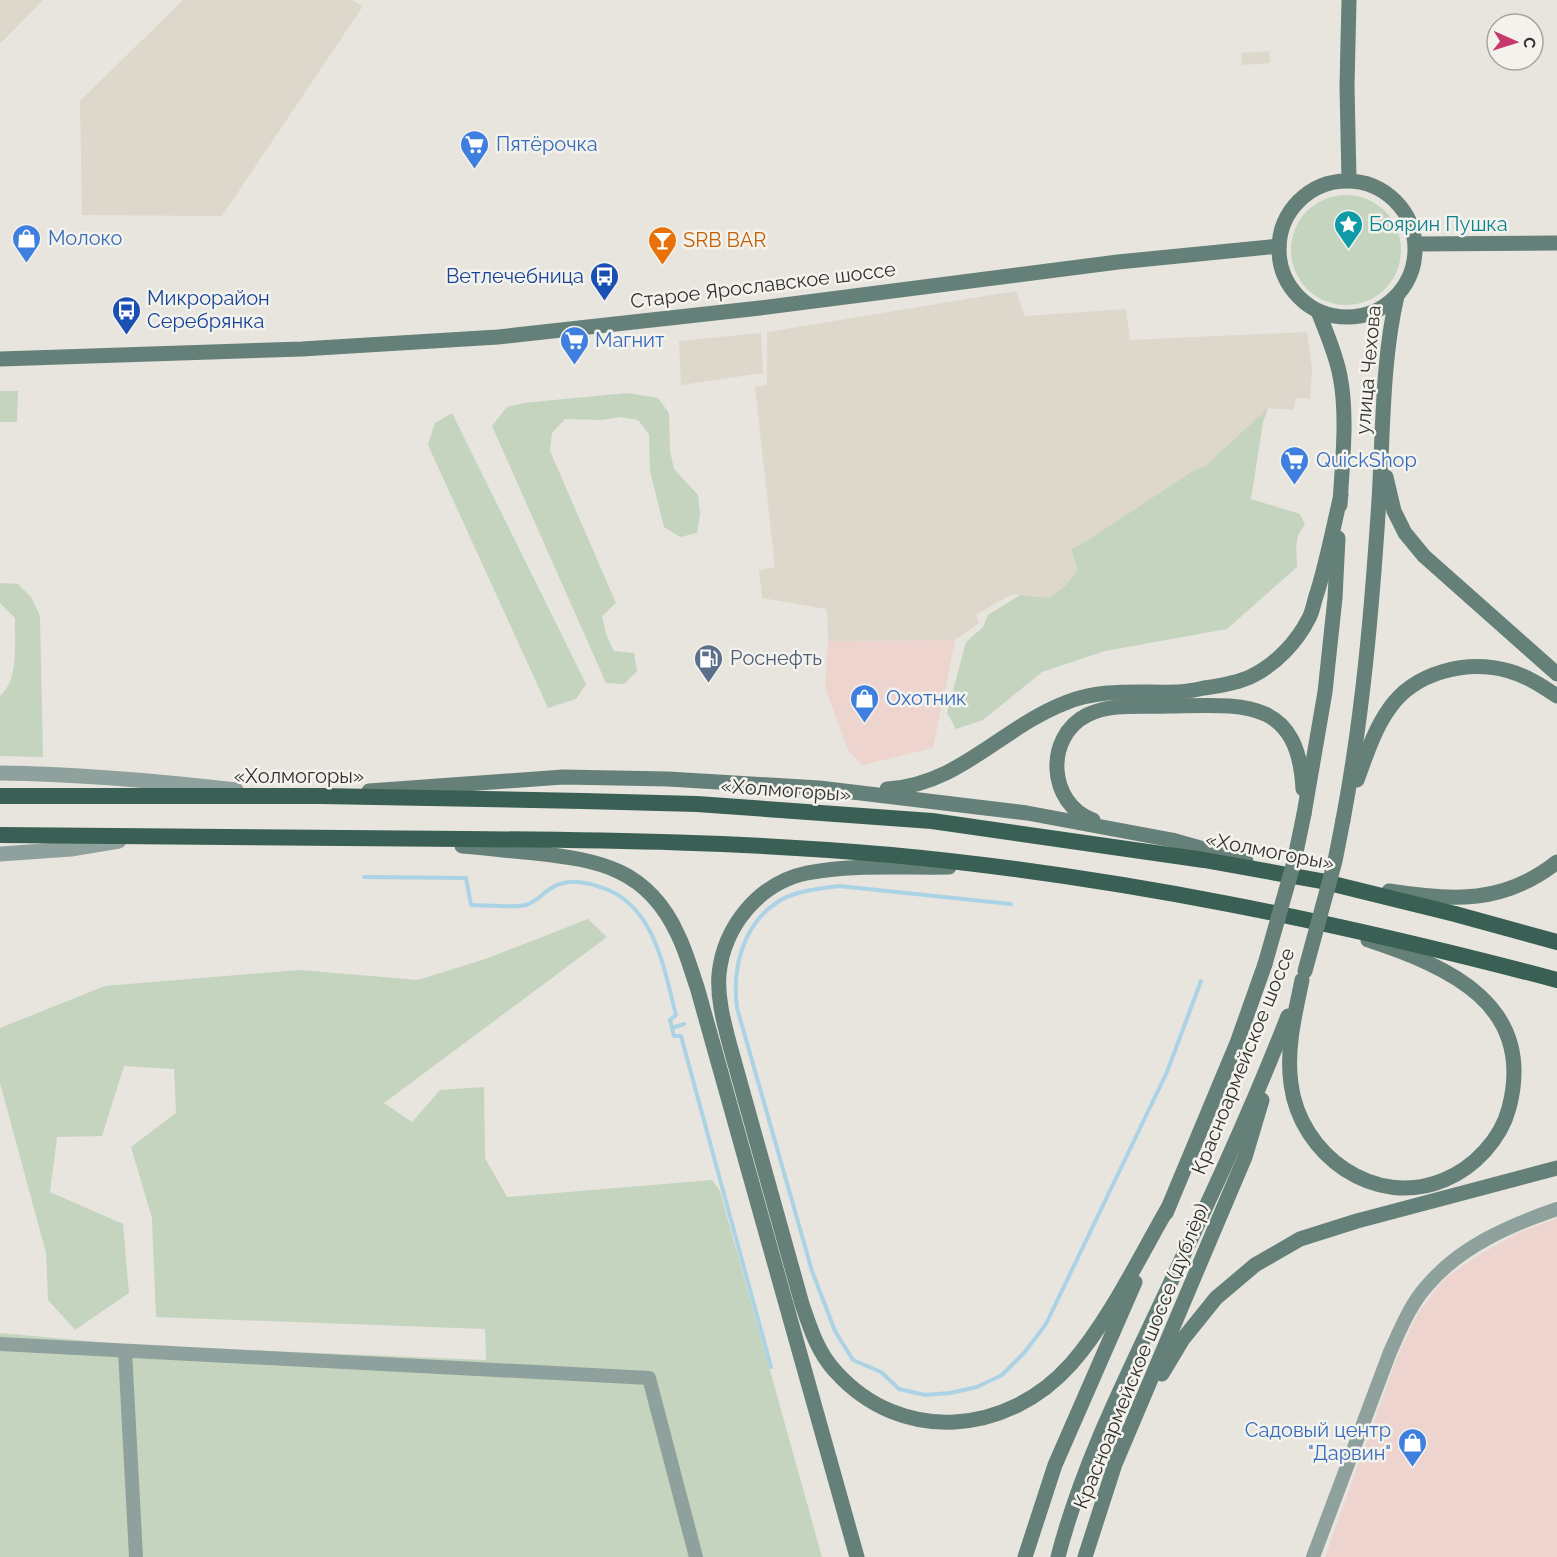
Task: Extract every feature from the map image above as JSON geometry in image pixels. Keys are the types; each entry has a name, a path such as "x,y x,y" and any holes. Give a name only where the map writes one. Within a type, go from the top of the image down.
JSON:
{"highway":[{"name":"«Холмогоры»","path":"0,796 321,796 698,804 932,821 1204,860 1314,880 1455,914 1557,942"},
{"path":"0,835 659,841 892,855 1093,880 1306,919 1417,943 1557,980"}],"main road":[{"path":"1348,0 1349,180"},
{"path":"1349,180 1369,184 1387,193 1406,215 1416,244 1414,263 1408,281 1397,296 1380,309 1359,316 1338,317 1318,311 1296,295 1283,272 1279,246 1285,220 1300,199 1323,185 1349,180"},
{"path":"1416,244 1557,243"},
{"name":"Старое Ярославское шоссе","path":"0,359 302,349 498,337 760,308 1118,262 1279,246"},
{"name":"улица Чехова","path":"1382,448 1389,341 1397,296"},
{"name":"улица Чехова","path":"1318,311 1340,376 1343,442 1341,495"},
{"path":"1382,448 1387,486 1394,511 1405,532 1424,556 1557,674"},
{"name":"Красноармейское шоссе","path":"1058,1557 1082,1483 1123,1384 1240,1130 1281,1034 1303,975 1332,872 1344,816 1363,692 1382,448"},
{"path":"851,792 916,786 938,778 1039,714 1089,695 1119,692 1180,692 1221,686 1252,676 1273,662 1295,640 1310,617 1322,578 1341,495"},
{"name":"Красноармейское шоссе","path":"1024,1557 1055,1465 1238,1043 1292,872 1325,692 1335,598 1341,495"},
{"path":"1344,816 1371,741 1390,708 1408,689 1427,677 1447,670 1488,666 1510,671 1534,681 1557,696"},
{"path":"1119,830 1086,818 1073,808 1064,796 1056,766 1064,737 1075,724 1085,716 1100,710 1123,707 1229,706 1252,709 1271,717 1288,732 1296,746 1302,772 1304,814"},
{"path":"321,796 404,787 563,777 723,782 851,792 1027,813 1172,840 1314,880 1412,895 1452,898 1514,889 1538,878 1557,862"},
{"path":"385,838 571,857 601,863 626,874 647,890 665,911 678,934 697,987 857,1557"},
{"path":"995,867 847,868 805,873 777,884 754,901 737,920 724,947 719,974 721,1006 730,1046 802,1304 816,1343 835,1371 877,1406 908,1418 938,1422 966,1422 998,1415 1029,1401 1072,1364 1105,1317 1169,1206"},
{"path":"1303,975 1291,1036 1291,1083 1298,1114 1314,1143 1337,1164 1358,1177 1386,1186 1414,1187 1445,1180 1472,1163 1493,1142 1508,1116 1515,1086 1515,1058 1508,1031 1493,1008 1470,987 1439,969 1384,945 1306,919"},
{"name":"Красноармейское шоссе (дублёр)","path":"1085,1557 1115,1464 1245,1157 1281,1034"},
{"path":"1132,1426 1183,1339 1216,1298 1256,1265 1300,1239 1357,1221 1557,1168"}],"street":[{"path":"0,773 172,782 290,796"},
{"path":"0,854 72,849 147,836"},
{"path":"1313,1557 1390,1352 1404,1320 1425,1287 1452,1262 1489,1237 1557,1209"},
{"path":"0,1344 649,1378 696,1557"},
{"path":"125,1351 136,1557"},
{"path":"1095,1557 1094,1540 1098,1513"}],"shaded area":[{"path":"0,0 43,0 0,44"},
{"path":"183,0 352,0 363,6 222,216 82,215 80,101"},
{"path":"1269,51 1270,63 1242,65 1241,53"},
{"path":"1016,291 1025,316 1126,309 1130,340 1307,332 1312,368 1310,399 1296,398 1294,410 1268,408 1205,466 1191,472 1071,549 1078,570 1066,585 1049,598 1012,594 976,615 979,623 955,640 828,641 827,609 762,598 759,570 775,567 755,387 767,385 767,332"},
{"path":"761,333 763,373 681,385 679,341"},
{"path":"955,640 933,748 862,765 848,750 825,687 828,641"},
{"path":"1557,1218 1557,1557 1325,1557 1397,1357 1418,1313 1445,1278 1518,1233"}],"green space":[{"path":"1346,195 1367,199 1385,211 1397,229 1401,250 1397,271 1385,289 1367,301 1346,305 1325,301 1307,289 1295,271 1291,250 1295,229 1307,211 1325,199"},
{"path":"0,391 18,391 17,422 0,422"},
{"path":"627,393 658,398 669,413 670,451 674,469 698,495 700,514 697,533 680,537 664,527 650,471 649,434 638,420 620,417 602,420 565,419 552,433 550,451 616,603 602,616 606,634 614,651 634,653 637,671 624,684 606,683 492,426 507,407 523,403"},
{"path":"1268,408 1263,422 1251,499 1300,514 1305,525 1297,540 1297,567 1227,629 1105,651 1042,672 983,720 956,729 947,713 966,642 983,627 988,615 1020,595 1049,598 1066,585 1078,570 1071,549 1191,472 1205,466"},
{"path":"452,413 586,684 576,699 548,708 428,445 435,423"},
{"path":"0,583 18,584 31,597 40,616 43,757 0,756 0,696 11,680 13,670 15,618 0,603"},
{"path":"588,919 607,937 384,1103 412,1122 440,1090 484,1087 485,1158 507,1197 712,1180 720,1191 822,1557 0,1557 0,1333 132,1345 486,1360 485,1329 156,1317 152,1218 131,1147 176,1113 174,1069 124,1066 102,1136 57,1137 50,1192 123,1224 129,1293 75,1330 48,1300 46,1253 0,1083 0,1028 105,986 300,970 418,980 488,958"}],"waterway":[{"path":"364,877 466,878 471,905 500,906 526,905 562,883 579,882 606,889 623,898 636,911 647,926 662,961 676,1015 670,1020 674,1036 681,1036 771,1367"},
{"path":"1011,904 839,886 806,891 783,899 764,913 747,936 738,964 737,1008 812,1271 835,1331 853,1360 881,1372 899,1389 925,1395 950,1393 977,1387 1002,1375 1024,1353 1046,1324 1167,1072 1201,981"},
{"path":"672,1028 684,1024"}],"place":[{"name":"Пятёрочка","path":"475,170"},
{"name":"Боярин Пушка","path":"1348,250"},
{"name":"Молоко","path":"27,264"},
{"name":"SRB BAR","path":"662,266"},
{"name":"Ветлечебница","path":"605,302"},
{"name":"Микрорайон Серебрянка","path":"126,336"},
{"name":"Магнит","path":"574,366"},
{"name":"QuickShop","path":"1295,486"},
{"name":"Роснефть","path":"709,684"},
{"name":"Охотник","path":"865,724"},
{"name":"Садовый центр \"Дарвин\"","path":"1412,1468"}]}
